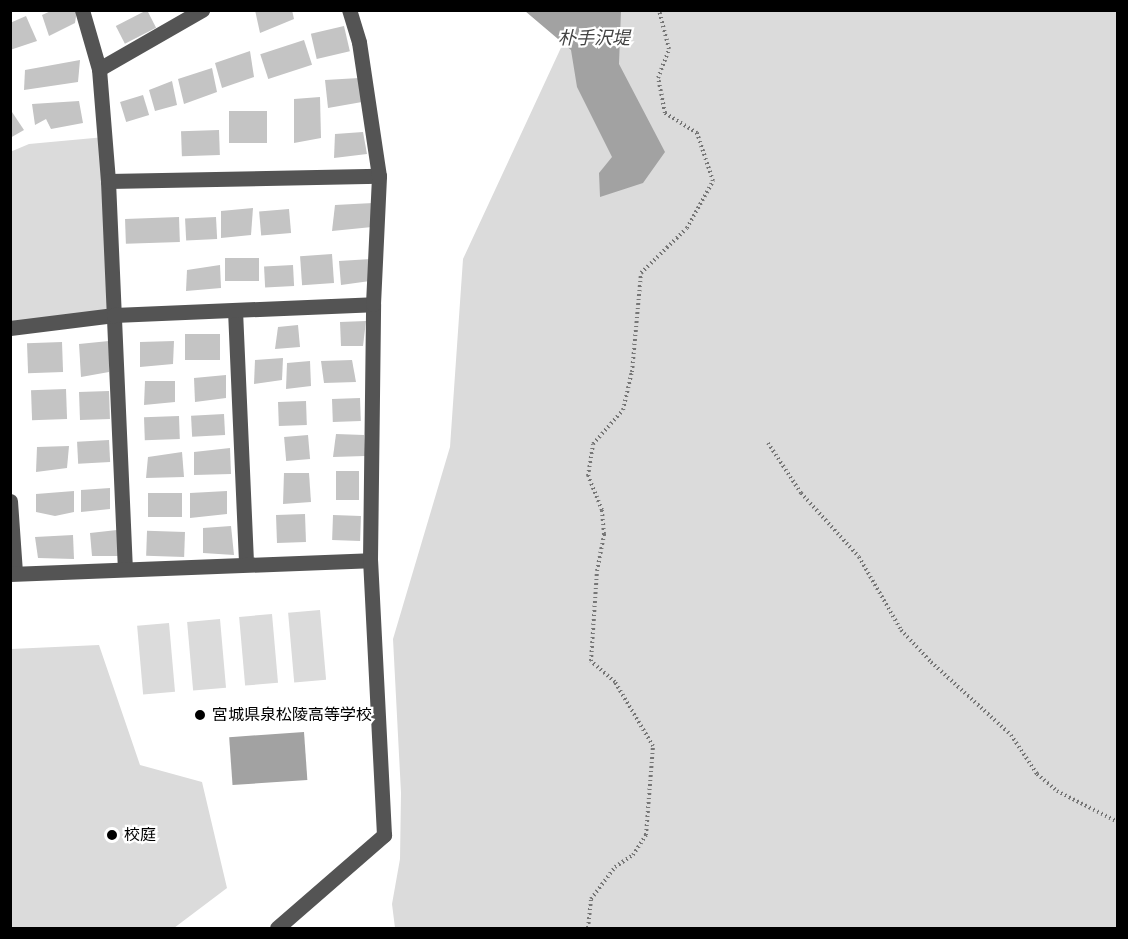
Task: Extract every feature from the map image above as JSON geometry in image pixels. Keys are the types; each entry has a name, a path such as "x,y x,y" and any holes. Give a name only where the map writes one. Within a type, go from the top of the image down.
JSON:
{"street":[{"path":"82,10 99,69 108,181 125,569"},
{"path":"99,69 202,10"},
{"path":"277,928 384,835 370,560 373,304 379,176 359,42 349,10"},
{"path":"108,181 379,176"},
{"path":"10,328 114,315 373,304"},
{"path":"235,310 246,564"},
{"path":"10,501 13,574 370,560"}],"path":[{"path":"588,928 591,899 615,867 633,855 646,836 653,746 615,682 591,661 597,571 604,534 602,510 588,476 593,444 623,410 632,372 641,273 687,228 713,181 697,133 665,113 658,78 669,49 659,10"},
{"path":"768,443 801,493 858,557 901,630 931,662 1011,735 1037,774 1057,791 1118,822"}],"shaded area":[{"path":"578,11 1117,11 1117,928 395,928 392,904 400,859 401,793 393,639 450,447 463,259"},
{"path":"105,137 114,315 11,328 10,152 29,144"},
{"path":"320,610 326,680 294,683 288,613"},
{"path":"272,614 278,683 245,686 239,617"},
{"path":"220,619 226,688 193,691 187,622"},
{"path":"169,623 175,692 143,695 137,626"},
{"name":"校庭","path":"99,645 140,765 202,782 227,888 174,928 11,928 11,649"}],"water":[{"name":"朴手沢堤","path":"525,11 621,11 619,64 665,152 643,183 600,197 599,173 612,157 577,87 571,50"},
{"path":"304,732 307,780 233,785 229,737"}],"building":[{"path":"53,10 77,10 75,23 49,36 42,15"},
{"path":"147,10 156,28 125,44 116,26"},
{"path":"255,10 292,10 294,19 260,33"},
{"path":"26,16 37,41 10,50 10,23"},
{"path":"344,26 350,51 317,59 311,34"},
{"path":"304,40 312,65 268,79 260,54"},
{"path":"250,51 254,77 222,88 215,63"},
{"path":"80,60 78,82 24,90 25,70"},
{"path":"212,68 217,92 184,104 178,79"},
{"path":"359,78 362,102 328,108 325,80"},
{"path":"172,81 177,105 155,111 149,90"},
{"path":"143,95 149,115 126,122 120,102"},
{"path":"320,97 321,138 294,143 294,99"},
{"path":"79,101 83,123 51,129 46,119 35,125 32,104"},
{"path":"10,109 24,130 10,138"},
{"path":"229,111 267,111 267,143 229,143"},
{"path":"219,130 220,155 182,156 181,131"},
{"path":"363,132 367,154 334,158 335,134"},
{"path":"373,203 372,227 332,231 335,205"},
{"path":"253,208 251,235 221,238 221,211"},
{"path":"289,209 291,233 261,236 259,212"},
{"path":"179,217 180,242 126,244 125,219"},
{"path":"216,217 217,239 186,241 185,219"},
{"path":"332,254 334,283 302,285 300,256"},
{"path":"225,258 259,258 259,281 225,281"},
{"path":"371,259 370,281 341,285 339,261"},
{"path":"220,265 221,288 186,291 187,270"},
{"path":"293,265 294,286 265,287 264,267"},
{"path":"366,321 363,346 341,346 340,322"},
{"path":"298,325 300,347 275,349 278,327"},
{"path":"185,334 220,334 220,360 185,360"},
{"path":"109,341 109,372 81,377 79,344"},
{"path":"174,341 173,364 140,367 140,342"},
{"path":"62,342 63,372 28,373 27,343"},
{"path":"283,358 282,380 254,384 255,360"},
{"path":"352,360 356,382 324,383 321,361"},
{"path":"310,361 311,386 286,389 287,363"},
{"path":"226,375 226,398 195,402 194,378"},
{"path":"145,381 175,381 175,402 144,405"},
{"path":"66,389 67,419 32,420 31,390"},
{"path":"109,391 110,419 80,420 79,392"},
{"path":"360,398 361,421 333,422 332,399"},
{"path":"306,401 307,425 279,426 278,402"},
{"path":"224,414 225,435 192,437 191,416"},
{"path":"179,416 180,439 145,440 144,417"},
{"path":"336,434 364,435 365,456 333,457"},
{"path":"308,435 310,459 286,461 284,437"},
{"path":"109,440 110,462 78,464 77,442"},
{"path":"69,446 67,468 36,472 37,447"},
{"path":"230,448 231,474 194,475 194,452"},
{"path":"182,452 184,477 146,478 148,457"},
{"path":"336,471 359,471 359,500 336,500"},
{"path":"284,473 309,473 311,502 283,504"},
{"path":"110,488 110,509 81,512 81,490"},
{"path":"74,491 74,512 55,516 36,512 36,494"},
{"path":"227,491 227,514 190,518 190,493"},
{"path":"148,493 182,493 182,517 148,517"},
{"path":"305,514 306,542 277,543 276,515"},
{"path":"333,515 361,516 360,541 332,540"},
{"path":"231,526 234,555 203,553 203,528"},
{"path":"117,530 118,556 92,556 90,533"},
{"path":"147,531 185,532 184,557 146,556"},
{"path":"73,535 74,559 38,558 35,537"}],"place":[{"name":"宮城県泉松陵高等学校","path":"200,715"},
{"name":"校庭","path":"112,835"}]}
